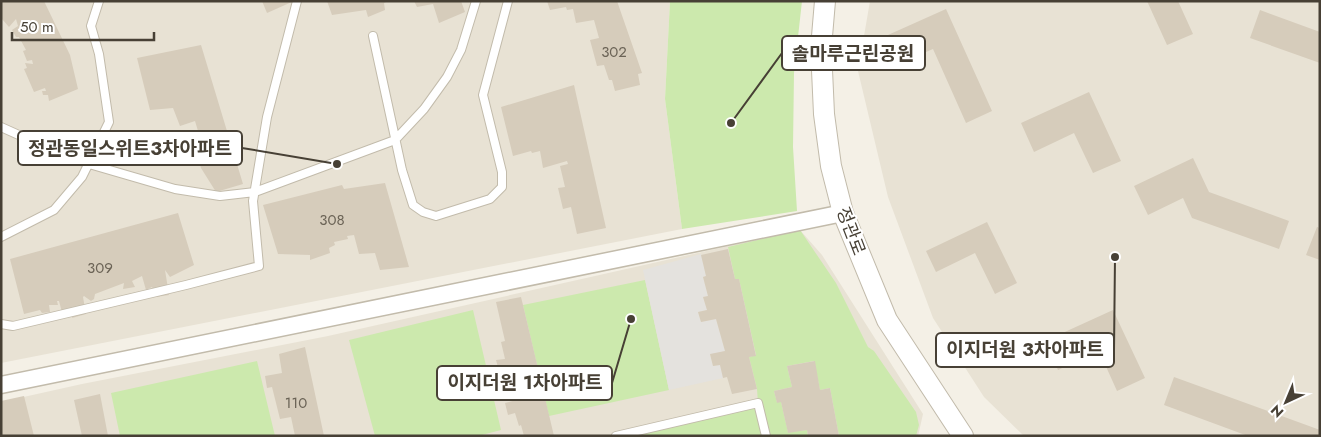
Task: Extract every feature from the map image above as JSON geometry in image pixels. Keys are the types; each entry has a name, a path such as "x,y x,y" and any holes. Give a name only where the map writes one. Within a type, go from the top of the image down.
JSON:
{"street":[{"name":"정관로","path":"825,1 821,48 824,114 831,166 843,213 887,320 963,436"},
{"path":"1,385 843,213"}],"lane":[{"path":"1,237 54,210 82,177 110,122 99,54 91,26 99,1"},
{"path":"1,324 14,326 259,266 255,192 267,118 298,1"},
{"path":"1,126 41,146 89,164 175,189 220,196 255,192 395,140 424,109 446,77 461,50 476,1"},
{"path":"373,36 402,170 413,205 423,212 436,216 490,199 502,187 502,172 483,95 508,1"},
{"path":"616,436 758,403 766,436"}],"shaded area":[{"path":"1,1 670,1 665,99 682,229 1,363"},
{"path":"870,1 1320,1 1320,436 1024,436 984,397 933,318 888,197 858,71"},
{"path":"800,230 822,255 923,414 918,436 1,436 1,402 82,384 328,336"},
{"path":"701,254 706,276 703,277 708,296 703,297 707,310 698,312 701,322 716,319 725,351 710,355 713,366 720,365 723,378 669,390 643,270"}],"green space":[{"path":"670,1 802,1 794,73 793,147 797,211 682,229 665,99"},
{"path":"800,230 836,283 868,347 874,351 916,412 919,425 916,436 839,436 830,388 820,390 814,361 787,366 792,387 774,391 777,402 781,402 788,432 807,430 808,436 616,436 758,403 757,389 749,357 756,355 739,279 735,279 728,247"},
{"path":"645,280 669,390 549,416 523,305"},
{"path":"473,310 501,430 478,436 375,436 349,340"},
{"path":"257,361 275,436 120,436 111,393"}],"building":[{"path":"1,1 44,1 70,55 78,89 49,101 48,95 43,95 42,91 46,91 45,88 34,92 24,69 27,68 25,63 33,64 32,60 27,61 23,51 26,50 19,37 16,37 12,30 18,26 16,19 9,27 1,19"},
{"path":"262,1 294,1 267,13"},
{"path":"327,1 388,1 384,3 385,10 368,17 366,10 332,15"},
{"path":"414,1 461,1 465,12 439,23 433,4 417,7"},
{"path":"547,1 617,1 642,73 638,74 640,85 615,91 612,80 609,80 604,65 597,66 590,40 599,38 594,20 576,23 573,9 567,10 566,7 550,10"},
{"path":"1147,1 1178,1 1193,34 1167,45"},
{"path":"946,9 992,111 966,123 933,49 891,67 879,39"},
{"path":"1260,10 1320,32 1320,63 1250,38"},
{"path":"201,45 243,184 216,192 201,168 192,141 201,141 195,121 180,126 173,108 150,110 137,58"},
{"path":"574,85 606,228 577,234 571,207 563,209 558,188 565,187 560,166 568,164 567,161 543,168 540,151 532,153 531,151 513,156 501,107"},
{"path":"1089,92 1121,161 1093,173 1074,133 1034,152 1021,123"},
{"path":"1193,158 1209,192 1289,221 1279,249 1192,218 1183,198 1148,215 1134,186"},
{"path":"385,183 409,267 380,270 375,253 359,254 354,235 347,236 348,239 334,242 335,245 329,248 330,253 310,260 310,255 278,254 263,205 342,185 344,189"},
{"path":"178,213 194,265 170,277 165,270 169,295 156,297 152,287 146,290 142,276 132,281 135,287 123,289 124,283 95,294 94,299 91,301 84,296 86,314 72,318 73,314 63,316 59,301 57,301 58,305 49,305 50,312 42,313 40,310 24,314 10,259"},
{"path":"987,222 1017,283 995,294 975,253 936,272 926,251"},
{"path":"1317,227 1320,228 1320,260 1306,255"},
{"path":"728,249 735,279 739,279 756,356 749,357 757,389 732,394 727,377 723,378 720,365 713,366 710,354 725,351 716,319 701,322 698,312 707,310 703,297 708,296 703,277 706,276 701,255"},
{"path":"521,297 554,436 524,436 515,413 508,415 505,403 516,400 508,369 499,371 496,360 505,359 501,342 505,341 496,302"},
{"path":"1113,310 1145,378 1117,391 1099,351 1058,370 1045,341"},
{"path":"305,347 324,436 295,436 291,417 280,419 272,387 267,388 265,376 282,373 279,354"},
{"path":"815,361 820,390 830,388 839,436 808,436 807,430 788,433 781,402 777,403 774,391 792,387 787,366"},
{"path":"1174,377 1320,430 1320,436 1248,436 1164,405"},
{"path":"100,394 108,436 82,436 74,400"},
{"path":"24,396 34,436 1,436 1,401"}],"place":[{"name":"솔마루근린공원","path":"731,123"},
{"name":"정관동일스위트3차아파트","path":"337,164"},
{"name":"이지더원 3차아파트","path":"1115,257"},
{"name":"이지더원 1차아파트","path":"631,319"}]}
